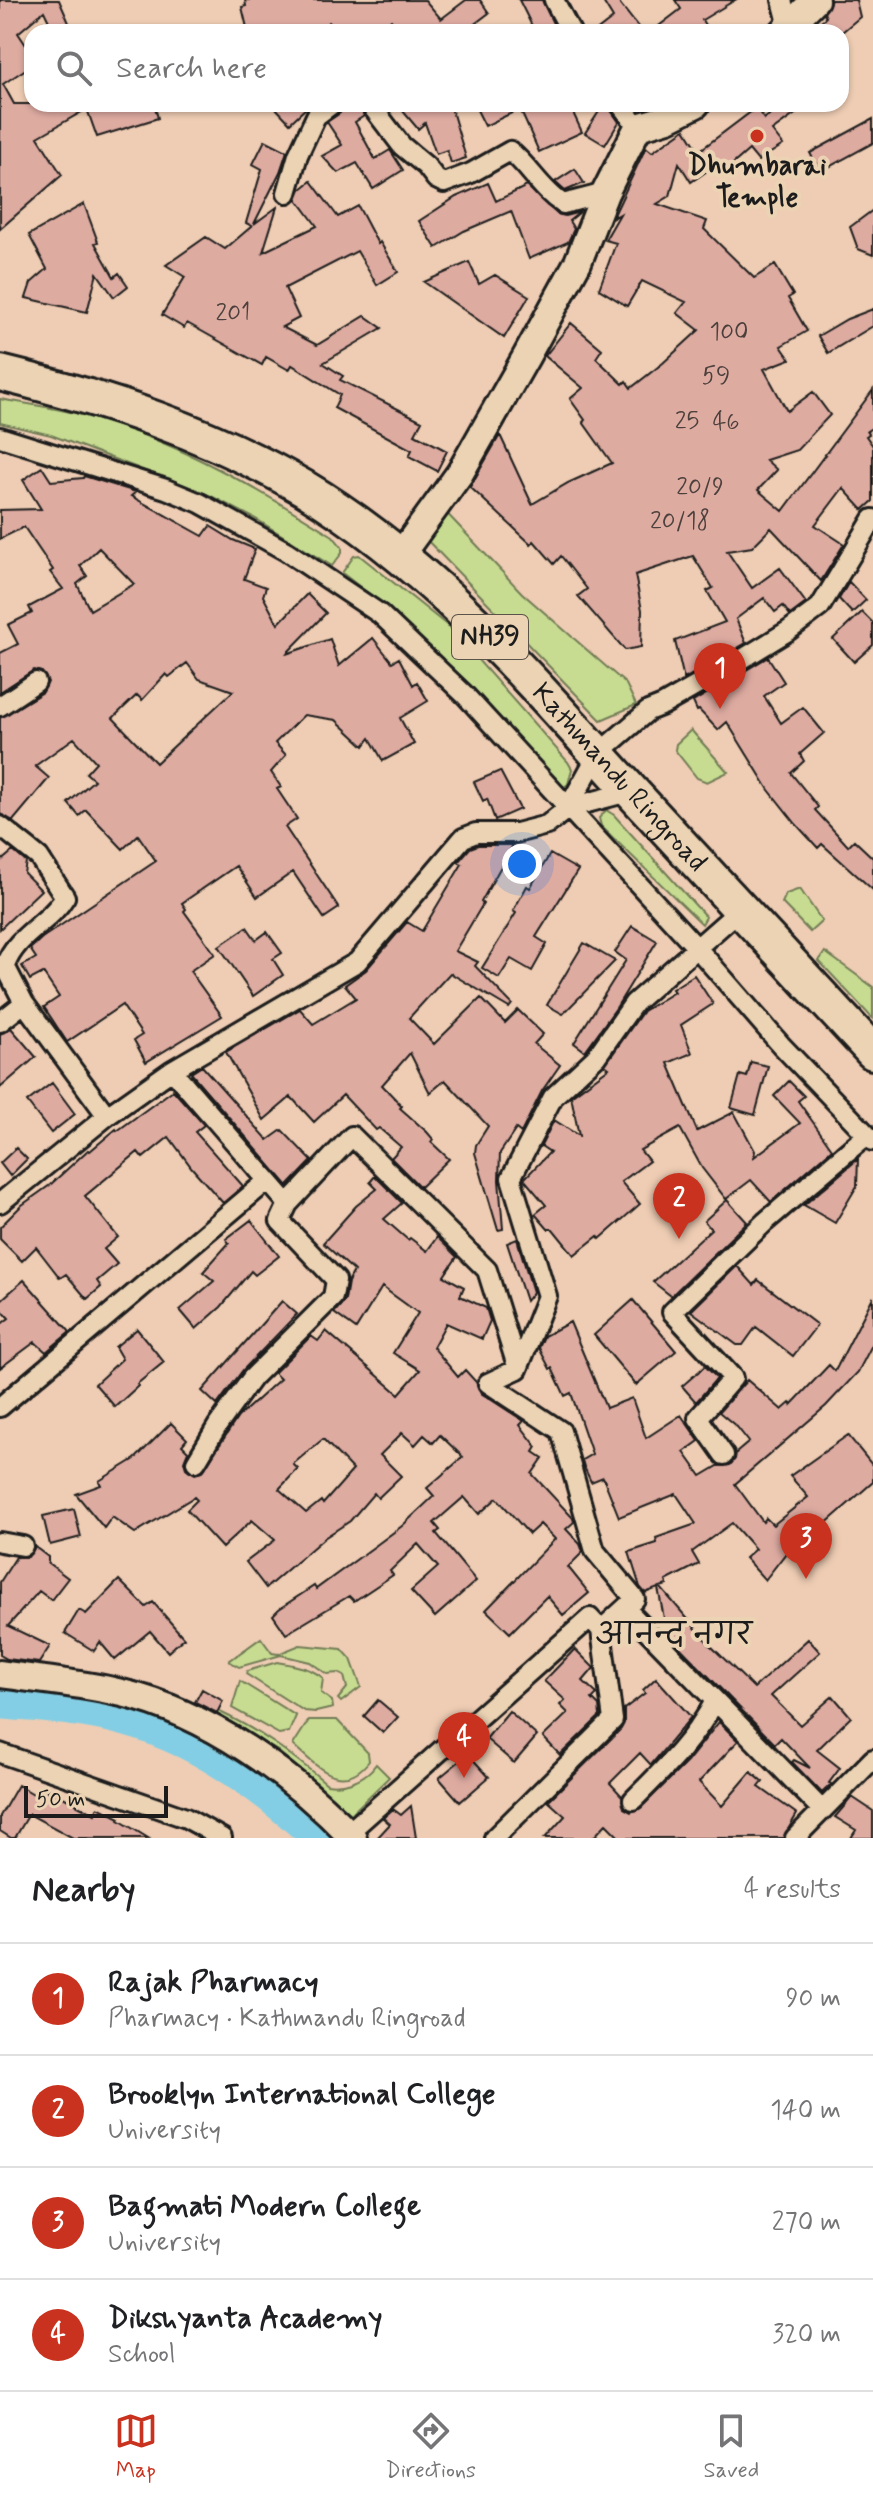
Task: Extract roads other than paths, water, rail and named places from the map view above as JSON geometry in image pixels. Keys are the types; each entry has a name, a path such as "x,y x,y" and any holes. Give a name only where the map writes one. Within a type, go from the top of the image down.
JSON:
{"highway":[{"name":"Kathmandu Ringroad","path":"0,373 73,391 214,441 307,490 399,557 486,632 873,1052"}],"street":[{"path":"554,0 567,24"},
{"path":"782,0 785,24"},
{"path":"792,24 815,0"},
{"path":"287,193 298,155 316,116 321,112"},
{"path":"376,112 402,146 444,183 471,173 510,151 525,163 553,198 563,204 605,193"},
{"path":"626,112 638,127"},
{"path":"399,557 460,473 526,357 578,262 605,193 638,127 680,112"},
{"path":"0,437 166,489 200,503 286,551 380,614 464,694 697,948 781,1045 870,1138 765,1222 672,1312 733,1378 698,1418 724,1455"},
{"path":"0,1203 107,1116 172,1070 357,962 463,838 476,833 516,833 547,825 568,808 598,754 648,711 731,666 820,607 873,519"},
{"path":"0,706 36,682"},
{"path":"568,808 632,791"},
{"path":"0,826 39,857 65,897 58,909 21,939 5,966 24,1003 107,1116"},
{"path":"601,1630 635,1599 595,1551 561,1431 488,1383 518,1369 547,1296 511,1178 553,1097 596,1057 634,1003 742,908"},
{"path":"0,1022 24,1003"},
{"path":"172,1070 288,1204"},
{"path":"196,1462 252,1378 333,1297 336,1280 280,1221 288,1204 352,1136 487,1270 518,1369"},
{"path":"0,1407 267,1181"},
{"path":"0,1542 23,1546"},
{"path":"626,1609 822,1810"},
{"path":"0,1674 84,1685 161,1705 266,1761 351,1835 590,1618 601,1630 613,1720 494,1838"},
{"path":"633,1800 679,1753 702,1725 715,1701"},
{"path":"0,1753 186,1818 222,1838"},
{"path":"795,1838 873,1759"}],"waterway":[{"path":"0,1702 81,1710 157,1729 242,1775 319,1838"}],"place":[{"name":"Dhumbarai Temple","path":"757,136"},
{"name":"Rajak Pharmacy","path":"720,709"},
{"name":"Brooklyn International College","path":"679,1239"},
{"name":"Bagmati Modern College","path":"806,1579"},
{"name":"Dikshyanta Academy","path":"464,1778"}],"district":[{"name":"आनन्द नगर","path":"674,1635"}]}
